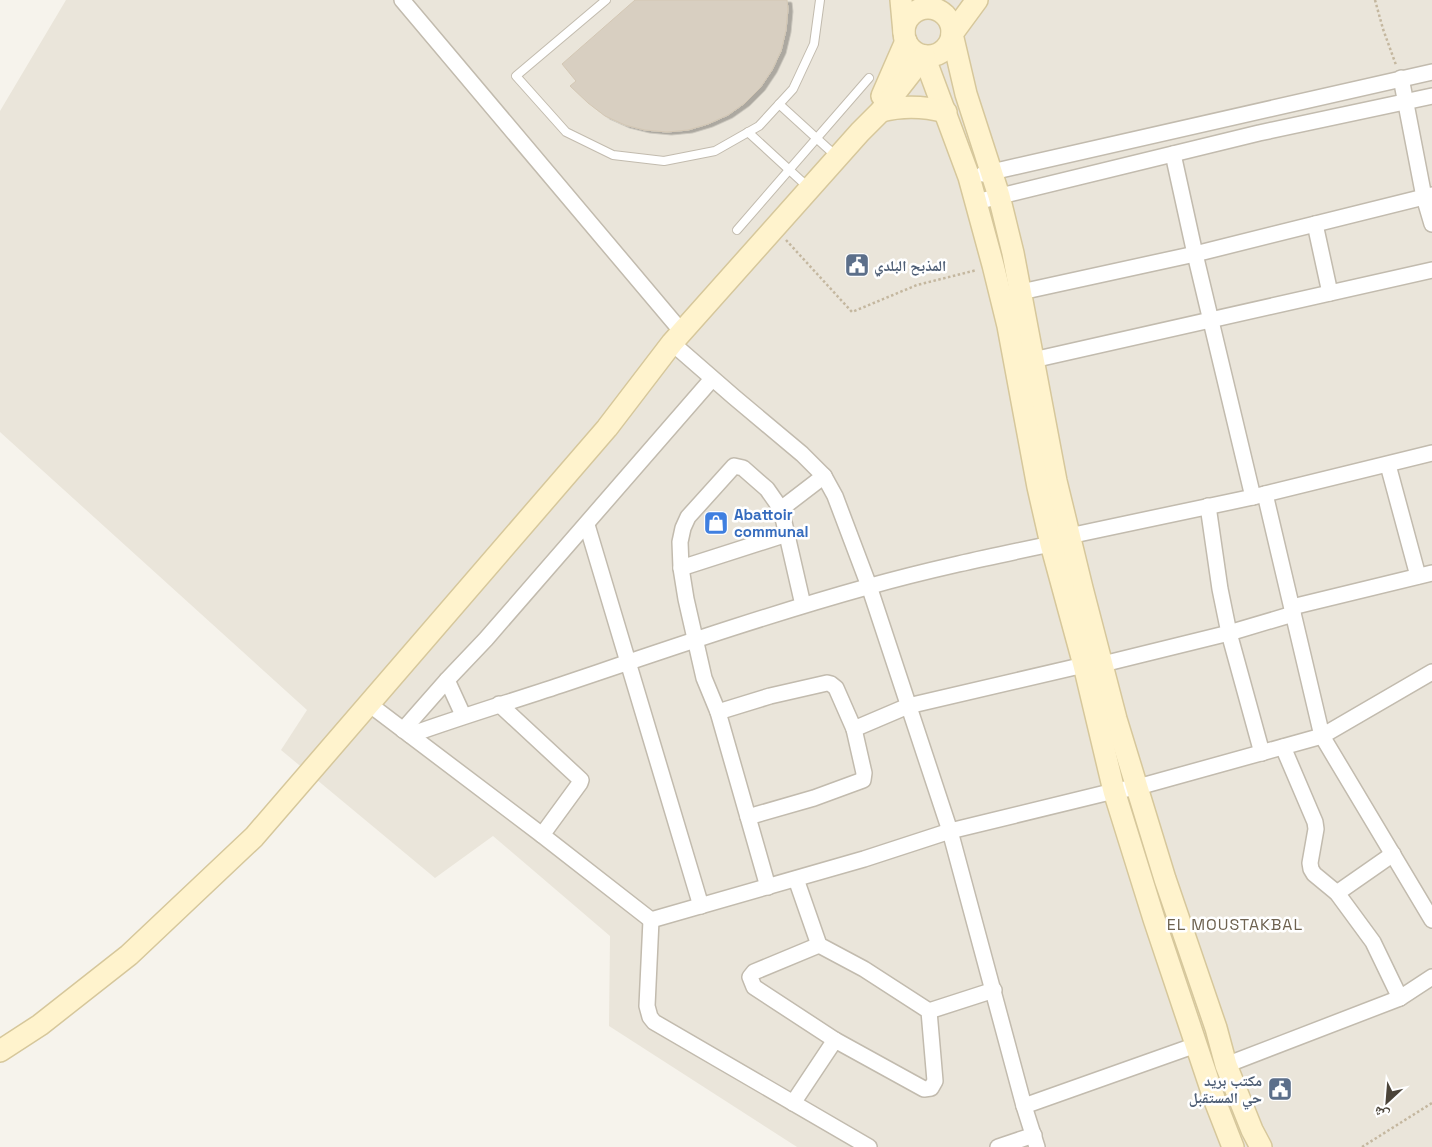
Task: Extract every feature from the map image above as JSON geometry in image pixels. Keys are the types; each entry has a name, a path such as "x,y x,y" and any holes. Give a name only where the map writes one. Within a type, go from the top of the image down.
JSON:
{"street":[{"path":"402,0 712,379 802,454 824,476 835,496 869,586 950,831 1024,1106 1036,1141 998,1147"},
{"path":"901,0 905,37 910,48 924,56 932,56 946,48 952,34 977,0"},
{"path":"860,132 888,84 905,37 909,18 931,3 943,14 951,26 966,94 999,196 1021,292 1056,481 1060,540"},
{"path":"0,1051 40,1025 129,955 196,894 254,837 606,428 677,337 860,132 881,111 924,56"},
{"path":"924,56 969,177 993,265 1008,326 1038,487 1060,540 1094,664 1114,791 1134,861 1196,1045 1233,1147"},
{"path":"969,177 1432,72"},
{"path":"1401,78 1428,196 1432,224"},
{"path":"976,202 1229,140 1432,96"},
{"path":"881,111 894,108 921,107 946,112"},
{"path":"1224,118 1229,140"},
{"path":"1173,154 1194,254 1259,495 1293,610 1322,736 1393,854 1425,893 1432,920"},
{"path":"1021,292 1194,254 1428,196"},
{"path":"1315,224 1330,293"},
{"path":"1033,360 1432,270"},
{"path":"407,732 447,680 587,525 712,379"},
{"path":"407,732 499,704 695,638 869,586 1388,465 1432,453"},
{"path":"854,729 908,706 1229,632 1293,610 1425,575 1388,465"},
{"path":"768,888 718,712 704,678 681,568 680,542 688,517 734,466 743,468 767,489 781,509 803,605"},
{"path":"781,509 824,476"},
{"path":"1208,506 1220,589 1229,632 1262,754"},
{"path":"587,525 702,906"},
{"path":"681,568 787,534"},
{"path":"1094,664 1116,719 1138,787 1164,879 1216,1028 1226,1064 1252,1130 1261,1147"},
{"path":"651,920 796,880 950,831 1114,791 1138,787 1322,736 1432,672"},
{"path":"447,680 463,715"},
{"path":"718,712 770,696 827,683 836,688 854,729 864,773 863,780 814,798 748,817"},
{"path":"369,704 542,834 651,920"},
{"path":"499,704 581,780 542,834"},
{"path":"1282,747 1315,822 1316,829 1310,863 1311,868 1314,874 1337,892 1373,942 1400,998"},
{"path":"1337,892 1393,854"},
{"path":"796,880 819,945 864,969 929,1011"},
{"path":"651,920 647,1006 650,1017 654,1022 869,1147"},
{"path":"819,945 754,972 750,977 754,987 835,1040 924,1089 931,1088 935,1081 929,1011"},
{"path":"1226,1064 1400,998 1432,977"},
{"path":"929,1011 994,990"},
{"path":"793,1103 835,1040"},
{"path":"1024,1106 1196,1045"}],"lane":[{"path":"606,0 516,76 566,132 613,154 664,161 714,151 759,126 793,89 814,44 820,0"},
{"path":"736,230 869,78"},
{"path":"779,104 837,158"},
{"path":"748,132 810,188"}],"path":[{"path":"1375,0 1383,29 1401,78"},
{"path":"775,229 852,312 917,285 993,265"},
{"path":"1362,1147 1432,1103"}],"shaded area":[{"path":"66,0 1432,0 1432,1147 797,1147 609,1026 610,936 493,836 435,878 281,750 307,710 0,432 0,111"}],"building":[{"path":"635,0 787,0 786,30 781,51 772,70 760,88 745,103 728,115 688,130 667,132 645,130 625,125 605,116 570,86 576,81 562,64"}],"place":[{"name":"المذبح البلدي","path":"857,265"},
{"name":"Abattoir communal","path":"716,523"},
{"name":"مكتب بريد حي المستقبل","path":"1280,1089"}],"district":[{"name":"EL MOUSTAKBAL","path":"1235,924"}]}
